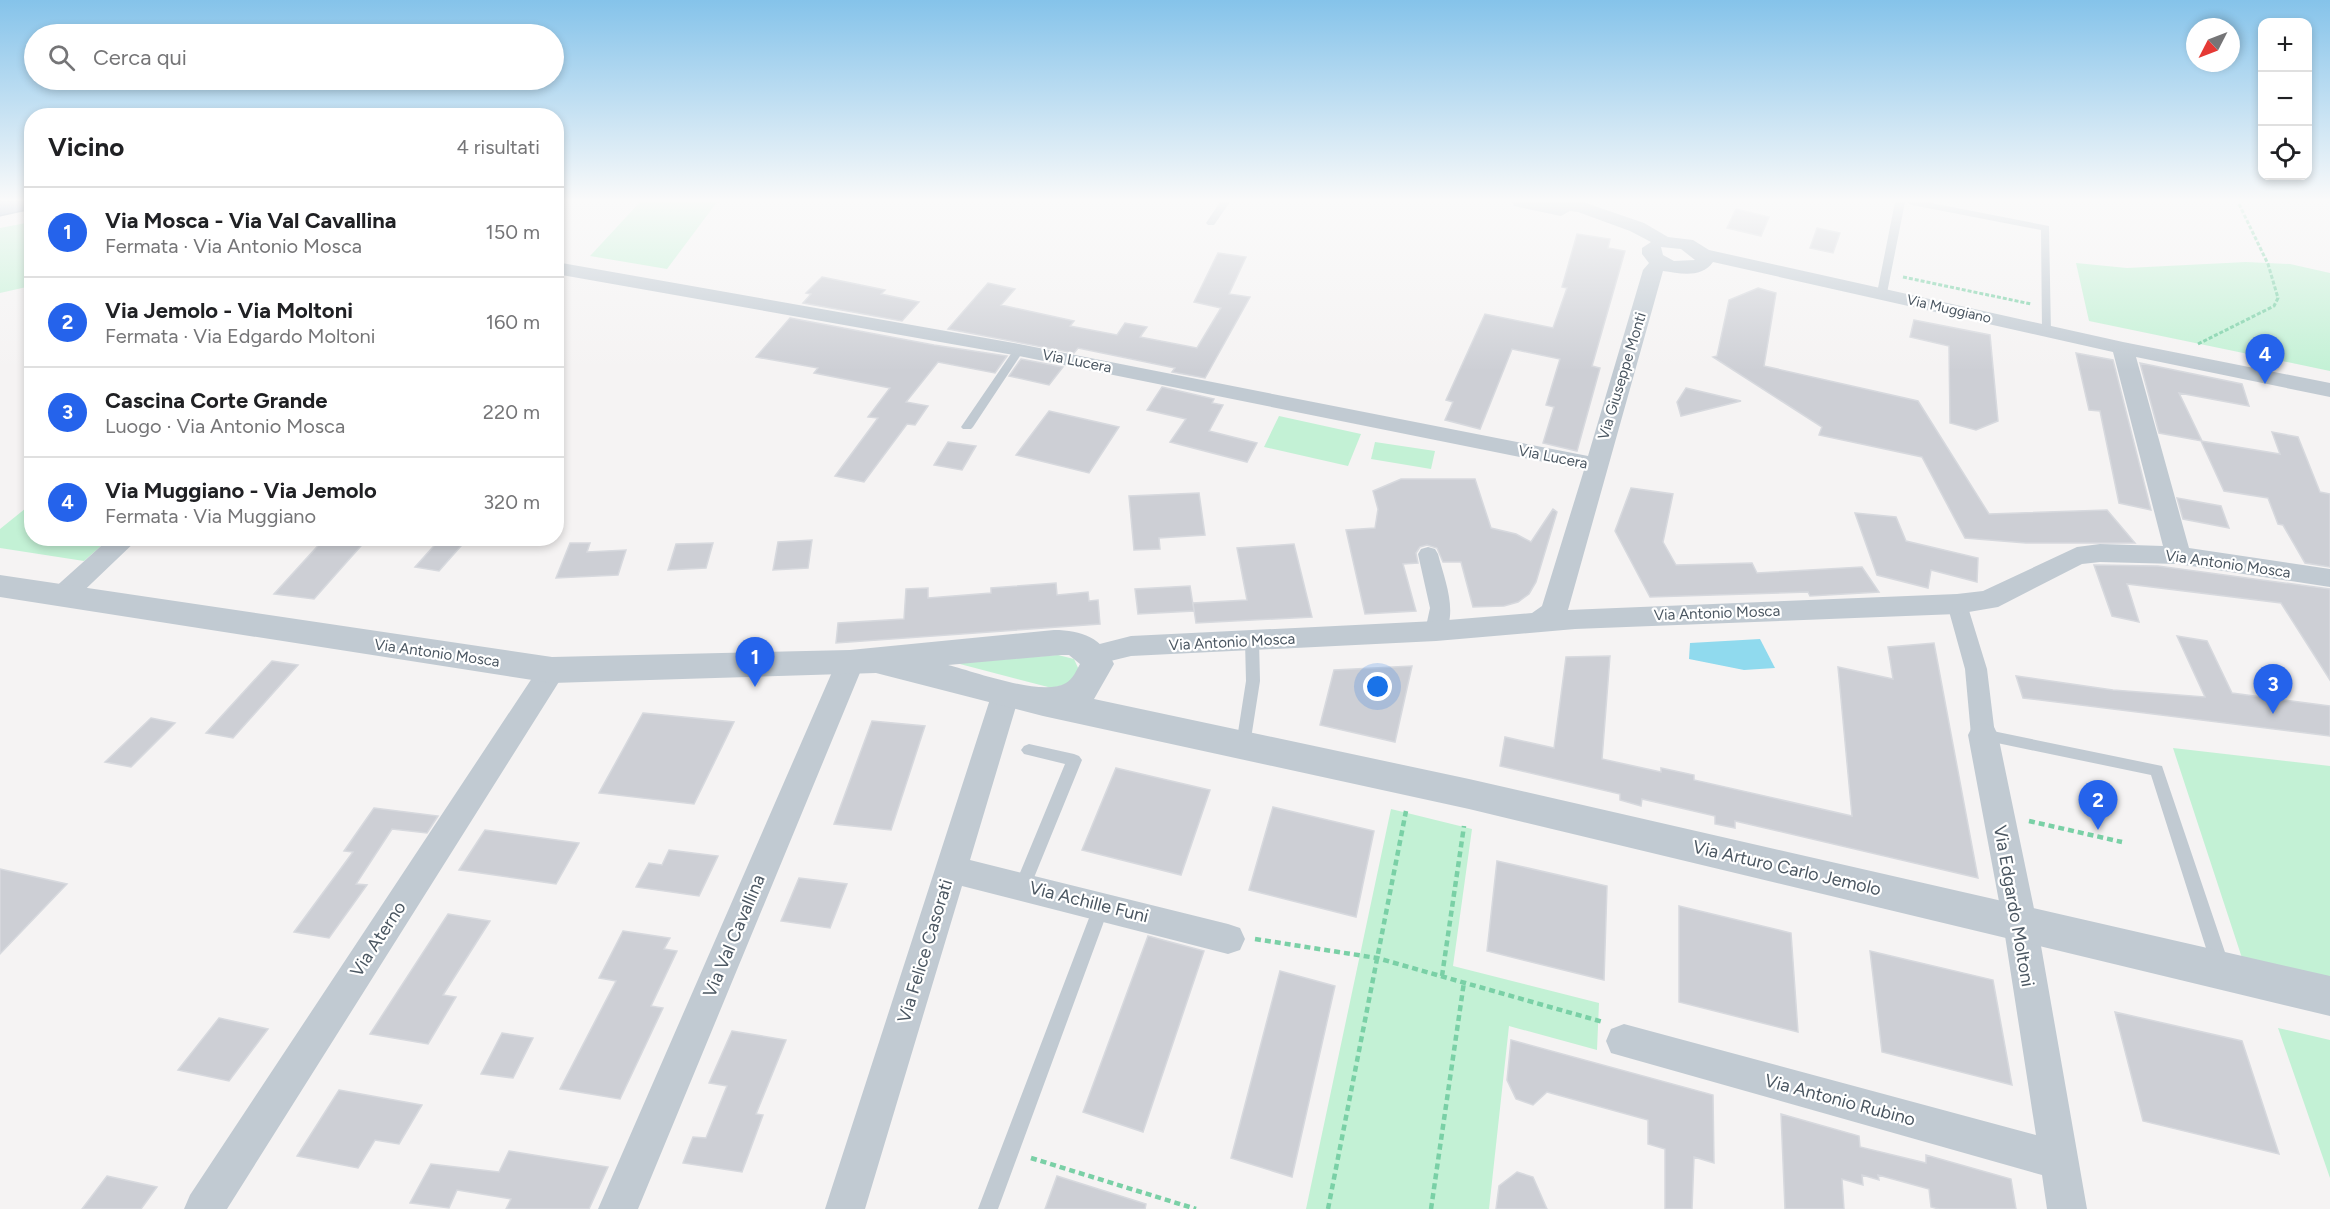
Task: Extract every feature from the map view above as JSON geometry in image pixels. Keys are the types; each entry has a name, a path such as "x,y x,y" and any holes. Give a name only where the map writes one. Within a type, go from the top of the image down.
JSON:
{"street":[{"name":"Via Giuseppe Monti","path":"1537,623 1547,617 1555,607 1653,270 1659,258"},
{"name":"Via Muggiano","path":"1668,258 1678,268 1694,268 1704,263 1703,258"},
{"name":"Via Muggiano","path":"1731,258 1884,283 2048,321 2122,348 2330,390"},
{"name":"Via Lucera","path":"564,269 1020,350 1595,465"},
{"path":"2122,348 2178,555"},
{"path":"61,597 118,546"},
{"name":"Via Antonio Mosca","path":"1092,667 1131,646 1436,631 1537,623 1957,604 1988,600 2077,556 2100,553 2178,555 2330,578"},
{"path":"1428,554 1441,608 1436,631"},
{"name":"Via Antonio Mosca","path":"0,586 552,670 864,662"},
{"name":"Via Edgardo Moltoni","path":"1957,604 1972,653 1983,711 1983,735 2020,923 2057,1160 2067,1209"},
{"name":"Via Arturo Carlo Jemolo","path":"864,662 1054,642 1073,642 1122,704 1189,732"},
{"name":"Via Arturo Carlo Jemolo","path":"864,662 1468,794 2330,996"},
{"name":"Via Val Cavallina","path":"618,1209 864,662"},
{"path":"1043,702 1075,695 1092,667"},
{"name":"Via Aterno","path":"204,1209 552,670"},
{"name":"Via Felice Casorati","path":"845,1209 1006,693"},
{"name":"Via Achille Funi","path":"950,869 1023,885 1228,939"},
{"name":"Via Antonio Rubino","path":"1624,1041 2057,1160"}],"lane":[{"path":"1884,283 1889,258"},
{"path":"2047,258 2048,321"},
{"path":"967,427 1020,350"},
{"path":"1243,745 1253,681 1252,641"},
{"path":"1983,735 2157,770 2222,970"},
{"path":"1023,885 1074,760 1029,750"},
{"path":"988,1209 1102,905"}],"path":[{"path":"2179,359 2179,351 2274,306 2278,298 2265,258"},
{"path":"1884,283 2033,304 2048,321"},
{"path":"1328,1209 1406,811"},
{"path":"2027,821 2122,842"},
{"path":"1442,976 1464,826"},
{"path":"1228,939 1266,939 1377,958 1600,1019 1624,1041"},
{"path":"1431,1209 1464,982"},
{"path":"1010,1151 1196,1209"}],"green space":[{"path":"0,258 24,258 24,288 0,293"},
{"path":"604,258 675,258 667,269"},
{"path":"2246,262 2290,264 2330,273 2330,371 2089,321 2076,263 2127,268"},
{"path":"1279,416 1361,434 1348,466 1264,447"},
{"path":"1375,442 1435,451 1431,469 1371,459"},
{"path":"24,510 24,546 101,546 84,561 0,548 0,529"},
{"path":"1058,655 1074,659 1079,670 1074,682 1052,688 956,663"},
{"path":"2173,748 2330,766 2330,979 2242,958"},
{"path":"1391,809 1472,829 1453,966 1599,1003 1597,1050 1509,1026 1489,1209 1306,1209"},
{"path":"2278,1028 2330,1040 2330,1178"}],"water":[{"path":"1760,639 1775,668 1744,670 1689,659 1690,643"}],"building":[{"path":"1215,258 1245,258 1229,294 1250,297 1205,378 1172,372 1175,368 1078,348 1074,353 948,329 988,283 1015,289 1001,305 1074,321 1070,326 1117,335 1125,323 1147,327 1140,337 1197,348 1221,308 1194,302"},
{"path":"1570,258 1623,258 1592,366 1600,368 1577,451 1543,443 1554,407 1546,405 1560,359 1512,349 1480,429 1445,420 1453,402 1446,400 1485,314 1553,328 1567,288 1562,287"},
{"path":"822,277 885,290 881,294 919,302 902,321 803,303 811,294 806,293"},
{"path":"1758,288 1776,293 1764,366 1918,401 1989,514 2107,510 2135,543 2026,543 1965,538 1922,457 1819,435 1822,427 1713,357 1717,356 1729,300"},
{"path":"790,318 1007,356 995,373 938,362 906,402 928,406 915,425 907,424 864,482 835,476 878,418 868,417 890,388 814,373 818,368 756,357"},
{"path":"1914,320 1990,335 1998,421 1976,430 1950,423 1949,346 1910,337"},
{"path":"2076,353 2113,360 2151,510 2119,503 2100,411 2089,410"},
{"path":"1021,359 1063,367 1049,385 1009,376"},
{"path":"2140,363 2242,384 2249,406 2179,393 2202,441 2159,433"},
{"path":"1162,387 1214,399 1212,403 1223,405 1209,431 1257,443 1247,462 1170,442 1186,419 1147,410"},
{"path":"1686,388 1741,401 1681,416 1677,402"},
{"path":"1049,411 1119,427 1089,473 1016,455"},
{"path":"2272,432 2298,437 2320,492 2330,494 2330,567 2305,563 2283,525 2278,524 2268,498 2224,491 2201,441 2280,454"},
{"path":"948,442 976,446 962,470 934,465"},
{"path":"1401,479 1475,479 1491,528 1516,534 1531,542 1553,509 1557,512 1536,582 1529,594 1518,602 1504,606 1473,607 1461,562 1443,562 1437,548 1427,545 1420,547 1416,553 1418,563 1403,564 1416,611 1365,614 1346,530 1375,528 1378,509 1373,491"},
{"path":"1631,488 1673,494 1663,542 1676,565 1752,563 1757,573 1862,567 1879,592 1810,596 1808,592 1650,597 1615,531"},
{"path":"1199,493 1205,535 1159,538 1160,549 1134,550 1129,496"},
{"path":"2177,498 2221,506 2229,528 2183,519"},
{"path":"1855,513 1896,517 1906,541 1978,558 1977,582 1931,570 1928,588 1877,575"},
{"path":"812,540 808,568 773,570 778,542"},
{"path":"570,543 590,543 587,552 626,550 618,575 556,578"},
{"path":"713,543 706,568 668,570 676,544"},
{"path":"1294,544 1312,617 1196,623 1193,603 1247,600 1237,548"},
{"path":"318,546 361,546 314,599 274,594"},
{"path":"434,546 461,546 439,571 415,567"},
{"path":"2094,565 2158,566 2330,589 2330,680 2281,603 2127,584 2139,622 2112,616"},
{"path":"1056,583 1057,595 1088,592 1089,601 1098,600 1100,624 836,643 838,623 904,619 906,589 928,588 928,598 991,593 991,588"},
{"path":"1190,586 1194,611 1138,614 1135,589"},
{"path":"2177,636 2207,641 2232,693 2330,706 2330,736 2023,698 2016,676 2113,690 2205,697"},
{"path":"1934,643 1978,878 1735,821 1735,828 1715,824 1715,816 1642,799 1641,806 1620,800 1620,794 1500,766 1505,737 1554,748 1566,657 1610,656 1602,759 1661,772 1661,768 1694,775 1694,780 1852,816 1838,667 1893,679 1888,647"},
{"path":"272,661 298,665 233,738 206,733"},
{"path":"1412,666 1395,742 1320,725 1334,670"},
{"path":"643,713 734,722 694,804 599,793"},
{"path":"151,718 175,723 131,767 105,762"},
{"path":"872,721 925,726 891,830 834,824"},
{"path":"1116,768 1210,790 1181,875 1082,850"},
{"path":"1273,807 1374,831 1356,917 1249,890"},
{"path":"374,808 438,816 427,833 392,829 356,884 367,885 329,938 294,932 353,852 344,851"},
{"path":"485,830 579,843 556,884 459,870"},
{"path":"669,850 718,856 699,896 636,887 649,863 662,865"},
{"path":"1497,861 1607,886 1604,980 1487,951"},
{"path":"0,869 67,884 0,954"},
{"path":"799,878 847,884 830,928 781,921"},
{"path":"1679,906 1791,933 1798,1032 1679,1002"},
{"path":"448,914 490,921 443,995 456,997 428,1044 370,1034"},
{"path":"623,931 670,938 664,949 677,951 651,1006 663,1008 620,1099 560,1089 616,981 599,978"},
{"path":"1148,936 1204,951 1143,1132 1083,1112"},
{"path":"1870,951 1993,980 2012,1085 1882,1052"},
{"path":"1280,971 1335,986 1292,1177 1231,1158"},
{"path":"2115,1012 2242,1041 2279,1154 2143,1121"},
{"path":"219,1018 268,1029 229,1081 178,1070"},
{"path":"732,1031 786,1040 756,1114 763,1115 742,1172 683,1163 693,1137 706,1138 727,1086 709,1083"},
{"path":"502,1033 533,1038 513,1078 481,1074"},
{"path":"1511,1040 1713,1095 1714,1163 1694,1157 1692,1209 1665,1209 1665,1149 1648,1144 1648,1120 1547,1092 1533,1105 1516,1099 1507,1080"},
{"path":"339,1090 422,1105 399,1144 375,1140 358,1168 297,1156"},
{"path":"1781,1114 1859,1136 1860,1147 1926,1163 1926,1155 2011,1179 2016,1209 1939,1209 1931,1207 1929,1189 1878,1175 1879,1180 1862,1175 1863,1185 1842,1179 1844,1209 1785,1209"},
{"path":"509,1151 608,1167 589,1209 506,1209 511,1199 457,1190 449,1208 410,1203 431,1164 499,1172"},
{"path":"1517,1172 1533,1177 1547,1209 1496,1209 1499,1186"},
{"path":"107,1176 157,1187 141,1209 82,1209"},
{"path":"1057,1176 1146,1204 1145,1209 1045,1209"}],"place":[{"name":"Via Muggiano - Via Jemolo","path":"2265,384"},
{"name":"Via Mosca - Via Val Cavallina","path":"755,687"},
{"name":"Cascina Corte Grande","path":"2273,714"},
{"name":"Via Jemolo - Via Moltoni","path":"2098,830"}]}
